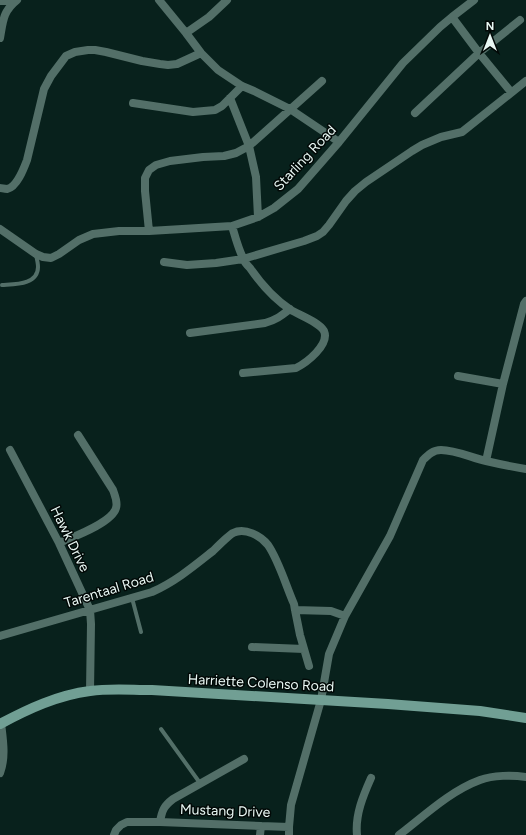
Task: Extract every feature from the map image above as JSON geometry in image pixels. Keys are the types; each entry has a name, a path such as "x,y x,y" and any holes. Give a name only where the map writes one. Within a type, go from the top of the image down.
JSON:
{"street":[{"path":"159,0 201,53 218,70 242,86 290,109 339,142"},
{"path":"186,33 208,17 227,0"},
{"name":"Starling Road","path":"0,229 36,254 51,258 79,240 93,234 119,231 149,231 232,226 258,217 274,208 298,189 403,64 452,17 474,0"},
{"path":"0,1 16,1"},
{"path":"0,38 6,10 16,1"},
{"path":"452,17 511,92"},
{"path":"415,113 479,53 520,20"},
{"path":"0,188 6,189 13,185 24,170 44,89 51,76 66,56 75,52 95,50 142,61 160,64 177,64 201,53"},
{"path":"149,231 145,191 146,178 150,170 156,165 170,161 224,156 236,153 248,146 322,81"},
{"path":"164,262 187,265 216,264 243,259 304,241 323,232 346,201 360,186 422,145 442,137 462,132 526,81"},
{"path":"133,103 193,112 209,111 215,110 222,106 242,86"},
{"path":"230,98 248,146 256,177 258,217"},
{"path":"232,226 243,259 257,278 274,297 290,309 319,326 325,335 322,346 307,361 296,368 243,373"},
{"path":"486,461 503,384 525,303"},
{"path":"190,333 266,323 280,318 290,309"},
{"path":"458,376 503,384"},
{"path":"59,543 104,522 112,516 117,508 113,490 78,435"},
{"name":"Hawk Drive","path":"10,450 59,543 90,610 90,691"},
{"path":"289,831 291,805 321,700 329,654 345,616 390,536 423,460 428,454 433,452 440,450 452,451 486,461 526,469"},
{"name":"Tarentaal Road","path":"0,636 162,588 175,580 234,533 243,531 259,536 274,554 295,610"},
{"path":"309,666 300,636 295,610 331,611 345,616"},
{"path":"252,647 304,649"},
{"name":"Harriette Colenso Road","path":"1,724 20,713 73,694 90,691 122,689 321,700 480,711 526,718"},
{"path":"0,773 4,757 1,724"},
{"name":"Mustang Drive","path":"160,822 161,813 166,804 244,758"},
{"path":"399,835 453,793 482,779 516,775 526,777"},
{"path":"357,835 356,827 359,811 365,792 372,778"},
{"name":"Mustang Drive","path":"114,835 116,830 121,825 127,822 261,826 289,831"},
{"path":"260,835 261,826"}],"lane":[{"path":"2,285 20,284 32,279 37,274 38,268 36,254"},
{"path":"132,598 141,632"},
{"path":"161,729 200,783"}]}
